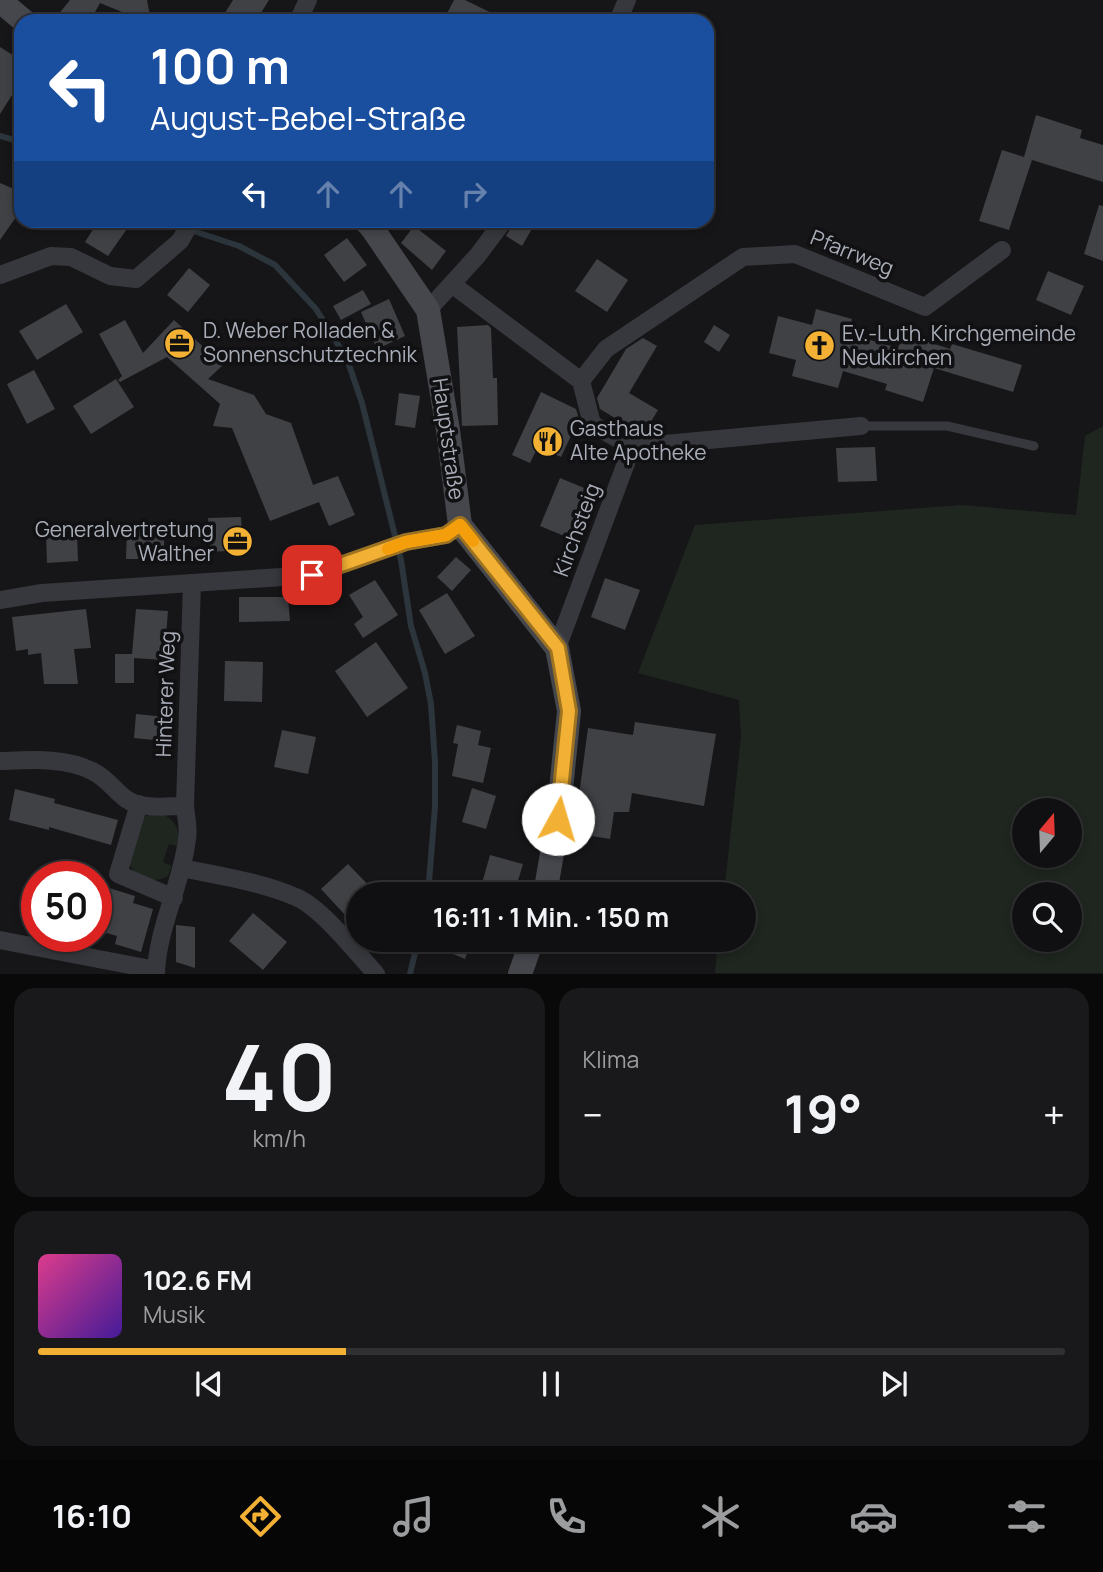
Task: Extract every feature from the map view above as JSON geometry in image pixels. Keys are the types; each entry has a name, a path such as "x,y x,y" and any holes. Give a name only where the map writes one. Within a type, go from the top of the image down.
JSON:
{"main road":[{"path":"0,1 16,14"},
{"name":"Hauptstraße","path":"372,228 428,310 448,430 460,525 558,648 569,711 558,819 547,882"},
{"path":"520,974 528,952"}],"street":[{"path":"0,275 51,256 71,257 110,276 136,279 180,242 188,228"},
{"path":"428,310 453,285 497,228"},
{"name":"Pfarrweg","path":"581,381 606,349 743,257 795,254 925,307 1002,250"},
{"path":"453,285 581,381 592,424 632,447 861,426"},
{"name":"Kirchsteig","path":"558,648 632,447"},
{"path":"0,600 42,593 312,575 406,542 446,535 460,525"},
{"name":"Hinterer Weg","path":"156,972 188,836 185,806 192,583"},
{"path":"0,761 62,762 90,769 108,780 127,799 138,804 185,806"},
{"path":"138,804 118,874 174,898"},
{"path":"182,867 254,884 299,899 334,928 376,974"},
{"path":"0,940 156,972"}],"lane":[{"path":"861,426 947,426 1034,446"}],"shaded area":[{"path":"1103,426 1103,973 715,973 717,952 756,952 756,882 725,882 741,736 739,700 638,673 695,525 962,505 1076,515 1085,436"},
{"path":"162,814 176,827 178,846 169,844 163,862 172,866 168,876 157,880 146,879 137,874 130,865 140,820 149,815"}],"building":[{"path":"70,0 147,0 150,14 127,14 100,3 94,14 59,14"},
{"path":"233,0 269,0 260,14 224,14"},
{"path":"454,0 465,0 494,14 447,14"},
{"path":"0,47 14,56 14,96 12,95 0,114"},
{"path":"1036,115 1082,130 1080,138 1103,145 1103,182 1032,160 1009,230 979,221 1002,150 1024,157"},
{"path":"0,183 14,189 14,220 0,240"},
{"path":"1099,205 1103,206 1103,261 1084,254"},
{"path":"94,228 128,228 108,256 85,242"},
{"path":"412,228 417,228 446,251 432,270 401,243"},
{"path":"510,228 532,228 522,246 506,236"},
{"path":"347,238 367,265 344,282 324,255"},
{"path":"597,259 628,280 607,312 575,291"},
{"path":"189,268 210,285 188,312 167,295"},
{"path":"1048,271 1084,286 1071,315 1036,300"},
{"path":"363,290 371,304 341,320 333,306"},
{"path":"389,299 405,336 377,349 361,312"},
{"path":"66,304 83,332 37,360 19,331"},
{"path":"816,309 852,319 849,334 898,348 903,334 950,349 952,344 1022,365 1013,392 934,368 923,402 885,390 887,384 843,371 838,388 792,376 796,360 769,353 778,316 812,325"},
{"path":"125,320 143,353 174,320 223,365 208,379 254,395 266,414 291,423 313,485 338,476 355,515 329,526 319,502 270,521 232,428 213,426 220,404 167,357 120,382 118,380 122,376 99,334"},
{"path":"488,325 491,328 493,378 497,378 498,425 462,426 457,327"},
{"path":"714,325 730,335 719,352 704,342"},
{"path":"643,338 657,346 629,393 658,410 643,435 600,409 597,398 626,349"},
{"path":"34,370 55,409 27,424 7,384"},
{"path":"116,379 134,407 91,434 73,406"},
{"path":"541,392 576,409 579,419 561,457 538,447 530,463 512,455"},
{"path":"399,393 420,396 415,428 395,425"},
{"path":"875,447 877,481 838,482 836,448"},
{"path":"560,478 599,494 579,542 540,526"},
{"path":"241,517 243,550 210,552 208,518"},
{"path":"127,528 164,528 164,559 126,559"},
{"path":"77,533 78,561 47,563 46,534"},
{"path":"456,557 471,570 452,591 437,577"},
{"path":"605,578 640,590 625,630 591,617"},
{"path":"375,580 398,615 363,638 354,624 363,617 349,595"},
{"path":"447,593 475,636 445,654 419,610"},
{"path":"239,597 288,597 290,621 239,622"},
{"path":"86,609 91,648 74,649 78,684 44,684 41,653 28,655 28,649 16,651 12,617"},
{"path":"136,609 168,611 164,660 134,658 134,683 115,683 115,654 132,654"},
{"path":"376,642 408,688 367,717 335,671"},
{"path":"225,661 263,662 262,702 224,701"},
{"path":"136,714 166,717 164,741 134,738"},
{"path":"635,722 716,734 704,806 632,793 629,812 614,812 610,839 574,833 588,728 633,735"},
{"path":"457,725 481,731 478,745 491,748 483,783 452,776 458,744 453,743"},
{"path":"282,730 316,737 308,774 274,767"},
{"path":"472,788 496,796 486,829 462,822"},
{"path":"15,789 55,799 54,803 118,820 111,845 49,827 49,830 9,820"},
{"path":"490,855 523,864 518,882 482,882"},
{"path":"348,864 365,882 346,882 346,916 321,889"},
{"path":"112,889 135,896 133,903 153,909 141,952 115,944 117,936 112,935"},
{"path":"253,913 287,942 263,970 229,941"},
{"path":"176,925 195,927 195,968 176,962"},
{"path":"448,952 468,952 465,959"}],"waterway":[{"path":"0,136 14,140"},
{"path":"184,228 239,246 275,265 316,309 347,359 362,403 401,560 411,626 431,704 435,807 429,882"},
{"path":"410,974 415,952"}],"slow traffic":[{"path":"388,549 406,542 446,535 460,525 473,541"}],"place":[{"name":"D. Weber Rolladen & Sonnenschutztechnik","path":"180,343"},
{"name":"Ev.-Luth. Kirchgemeinde Neukirchen","path":"819,346"},
{"name":"Gasthaus Alte Apotheke","path":"547,441"},
{"name":"Generalvertretung Walther","path":"237,542"}],"route":[{"path":"312,575 406,542 446,535 460,525 558,648 569,711 558,819"}]}
